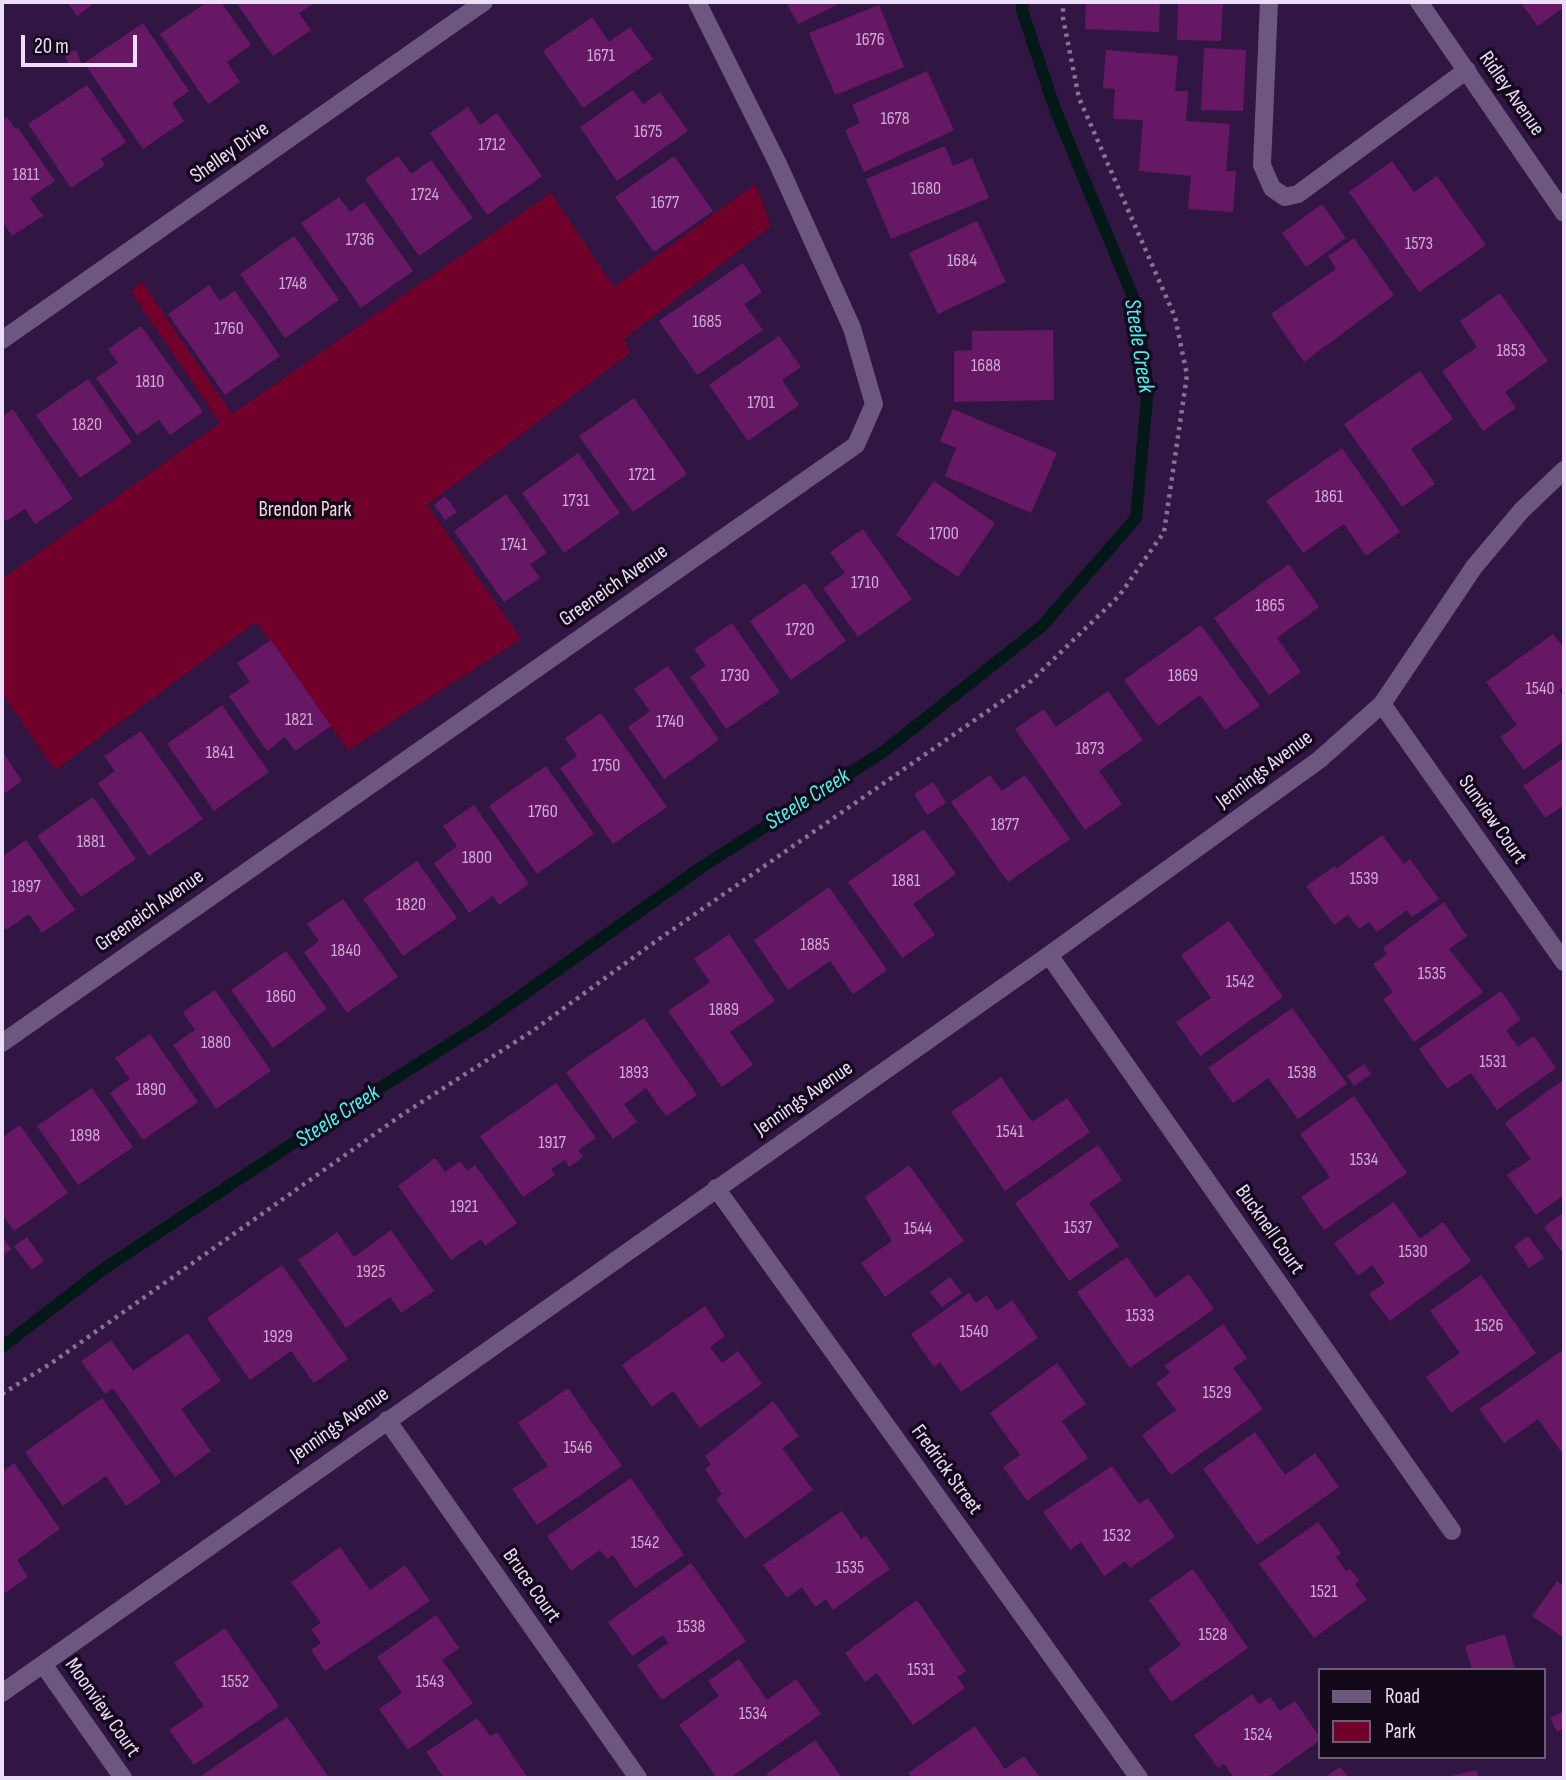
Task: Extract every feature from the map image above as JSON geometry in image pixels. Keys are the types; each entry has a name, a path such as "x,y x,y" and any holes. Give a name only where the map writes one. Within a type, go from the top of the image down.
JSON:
{"street":[{"name":"Shelley Drive","path":"2,340 484,2"},
{"name":"Greeneich Avenue","path":"4,1037 856,445 874,404 852,328 778,164 697,2"},
{"path":"1269,2 1262,165 1272,188 1285,197 1298,194 1467,70"},
{"name":"Ridley Avenue","path":"1419,2 1564,213"},
{"name":"Jennings Avenue","path":"2,1693 1049,956 1320,760 1382,704 1474,567 1522,510 1564,470"},
{"name":"Sunview Court","path":"1382,704 1564,962"},
{"name":"Bucknell Court","path":"1049,956 1452,1531"},
{"name":"Fredrick Street","path":"716,1188 1139,1778"},
{"name":"Bruce Court","path":"387,1420 638,1778"},
{"name":"Moonview Court","path":"43,1664 123,1778"}],"path":[{"path":"2,1394 64,1354 403,1114 534,1030 649,946 1031,681 1119,596 1164,532 1187,375 1175,317 1079,98 1063,18 1063,2"}],"green space":[{"name":"Brendon Park","path":"755,184 771,226 624,339 630,353 427,505 521,639 348,750 256,622 55,770 2,693 2,579 220,423 131,292 142,282 232,414 551,193 614,287"}],"building":[{"path":"67,2 96,2 77,16"},
{"path":"207,2 221,2 251,45 227,62 240,82 208,104 160,34"},
{"path":"236,2 316,2 299,13 311,30 273,56"},
{"path":"786,2 843,2 798,24"},
{"path":"1086,2 1160,2 1159,32 1085,29"},
{"path":"1178,2 1223,2 1221,41 1177,40"},
{"path":"1520,2 1564,2 1564,7 1538,26"},
{"path":"879,5 904,67 835,95 809,33"},
{"path":"592,17 609,42 630,27 653,59 583,108 543,51"},
{"path":"143,23 189,91 172,103 184,121 143,149 84,63"},
{"path":"1204,48 1246,50 1243,111 1201,110"},
{"path":"76,50 81,62 70,67 65,55"},
{"path":"1106,50 1178,56 1175,91 1188,91 1186,121 1230,124 1226,171 1236,171 1233,212 1188,209 1191,176 1139,171 1143,120 1113,119 1115,89 1103,88"},
{"path":"927,71 954,130 864,172 845,130 860,123 852,105"},
{"path":"87,85 126,142 101,159 105,165 71,188 28,124"},
{"path":"633,90 643,104 660,92 688,131 617,181 580,127"},
{"path":"468,107 480,125 497,113 542,176 487,215 430,133"},
{"path":"7,117 15,129 18,128 55,181 30,198 43,216 12,236 2,221 2,121"},
{"path":"945,146 953,166 972,158 989,198 891,239 866,179"},
{"path":"398,156 411,174 431,160 473,218 419,256 365,179"},
{"path":"674,156 713,211 654,252 615,197"},
{"path":"1392,161 1414,192 1437,176 1486,245 1419,292 1349,192"},
{"path":"339,197 350,212 364,202 413,271 361,308 301,223"},
{"path":"1322,204 1346,238 1306,267 1282,233"},
{"path":"977,221 1006,282 938,314 909,253"},
{"path":"294,236 339,300 285,338 240,274"},
{"path":"1354,238 1394,295 1304,362 1271,314 1336,269 1328,256"},
{"path":"743,263 762,292 744,304 763,330 697,375 659,321"},
{"path":"209,285 220,301 235,291 280,356 225,395 168,314"},
{"path":"1500,293 1548,361 1505,392 1516,408 1483,431 1442,371 1477,347 1460,321"},
{"path":"141,326 203,412 170,435 159,420 137,435 96,378 118,363 108,349"},
{"path":"1053,330 1054,400 954,402 954,351 972,350 972,331"},
{"path":"779,336 801,367 782,380 799,405 748,441 709,385"},
{"path":"1420,371 1453,419 1411,449 1435,484 1402,507 1344,424"},
{"path":"88,379 132,442 80,478 36,415"},
{"path":"634,398 687,474 633,512 579,436"},
{"path":"13,409 73,499 35,524 25,509 6,521 2,514 2,417"},
{"path":"953,409 1057,453 1031,513 945,476 956,448 940,441"},
{"path":"1342,448 1400,532 1366,556 1344,524 1303,553 1266,501"},
{"path":"578,453 620,513 564,553 522,493"},
{"path":"934,481 995,523 958,577 896,535"},
{"path":"506,494 547,553 530,564 540,578 504,602 454,531"},
{"path":"445,496 457,512 445,520 434,505"},
{"path":"863,529 912,599 858,637 823,588 845,573 830,552"},
{"path":"1289,564 1319,607 1277,638 1301,672 1269,695 1214,618"},
{"path":"805,583 846,641 791,680 750,621"},
{"path":"732,623 780,692 726,729 690,677 706,666 694,649"},
{"path":"1201,625 1260,706 1225,730 1200,695 1158,726 1124,680"},
{"path":"1553,634 1564,648 1564,687 1559,690 1564,697 1564,741 1524,770 1500,737 1517,725 1486,682"},
{"path":"271,640 331,726 295,751 285,737 267,751 229,696 250,682 237,663"},
{"path":"668,666 719,740 664,779 628,727 650,711 634,689"},
{"path":"1108,691 1143,740 1099,771 1122,804 1085,830 1015,729 1044,709 1056,727"},
{"path":"222,705 269,772 214,811 167,744"},
{"path":"601,713 667,807 613,844 560,768 577,756 565,738"},
{"path":"141,731 203,819 149,856 98,783 115,771 104,756"},
{"path":"2,751 22,781 2,795"},
{"path":"1564,758 1564,808 1563,806 1545,818 1523,786"},
{"path":"546,766 594,834 537,874 489,806"},
{"path":"990,775 1002,791 1025,775 1070,839 1008,882 951,802"},
{"path":"933,782 946,803 927,815 914,794"},
{"path":"93,797 136,859 81,897 37,836"},
{"path":"474,805 529,884 499,905 493,896 469,913 434,863 457,846 443,826"},
{"path":"924,829 956,874 913,904 935,935 902,958 848,882"},
{"path":"1382,835 1404,864 1410,859 1439,899 1412,917 1407,910 1377,932 1369,922 1359,929 1348,915 1334,925 1306,886 1335,866 1336,869"},
{"path":"26,840 75,910 42,933 29,914 6,930 2,924 2,857"},
{"path":"417,861 457,918 403,956 363,899"},
{"path":"829,887 887,970 853,994 830,961 788,990 754,940"},
{"path":"343,899 398,977 347,1013 304,952 319,941 307,924"},
{"path":"1444,902 1467,936 1449,949 1483,992 1414,1042 1383,999 1393,992 1373,964 1387,954 1383,948"},
{"path":"1229,921 1283,997 1200,1056 1176,1022 1211,998 1181,955"},
{"path":"729,934 775,1001 730,1032 753,1065 722,1087 668,1011 710,982 694,959"},
{"path":"286,951 327,1009 273,1048 231,990"},
{"path":"215,990 271,1071 216,1109 173,1045 195,1030 183,1012"},
{"path":"1501,991 1521,1020 1506,1030 1518,1047 1534,1036 1556,1068 1497,1110 1471,1073 1447,1089 1419,1049"},
{"path":"1292,1008 1347,1084 1298,1119 1268,1078 1233,1103 1208,1068"},
{"path":"644,1018 697,1095 666,1116 646,1088 624,1104 637,1122 613,1139 566,1072"},
{"path":"150,1034 198,1102 143,1140 110,1093 130,1079 115,1058"},
{"path":"1364,1064 1371,1074 1354,1086 1347,1076"},
{"path":"1001,1077 1032,1122 1067,1098 1090,1132 1005,1191 951,1112"},
{"path":"1564,1079 1564,1195 1536,1215 1507,1175 1531,1159 1505,1123"},
{"path":"556,1083 596,1138 578,1150 583,1157 569,1167 565,1160 551,1169 555,1175 523,1197 480,1136"},
{"path":"92,1088 133,1147 78,1185 37,1126"},
{"path":"1354,1096 1407,1173 1324,1230 1301,1197 1330,1177 1300,1134"},
{"path":"20,1125 68,1193 14,1231 2,1214 2,1138"},
{"path":"1098,1145 1122,1180 1089,1203 1119,1246 1069,1281 1015,1203"},
{"path":"435,1158 445,1172 460,1161 467,1171 475,1165 517,1223 485,1246 481,1239 451,1260 398,1186"},
{"path":"909,1165 964,1241 885,1297 861,1263 892,1241 865,1197"},
{"path":"1394,1202 1420,1239 1443,1222 1471,1261 1390,1321 1369,1294 1385,1283 1372,1265 1358,1276 1334,1243"},
{"path":"1564,1212 1564,1255 1544,1227"},
{"path":"391,1230 434,1291 401,1313 390,1297 346,1328 298,1260 337,1232 354,1257"},
{"path":"2,1236 11,1249 2,1256"},
{"path":"1528,1236 1544,1258 1529,1268 1514,1246"},
{"path":"27,1237 44,1261 32,1270 14,1246"},
{"path":"1127,1257 1156,1298 1189,1274 1214,1309 1130,1368 1077,1292"},
{"path":"282,1265 348,1359 314,1383 291,1351 250,1380 207,1318"},
{"path":"1481,1275 1536,1353 1451,1413 1426,1377 1460,1353 1430,1311"},
{"path":"950,1277 962,1293 942,1307 930,1292"},
{"path":"969,1293 976,1303 987,1295 997,1311 1012,1300 1038,1338 961,1392 940,1362 934,1367 911,1334"},
{"path":"705,1306 725,1336 710,1347 722,1363 738,1351 762,1384 700,1428 673,1391 652,1407 622,1365"},
{"path":"1223,1324 1247,1358 1233,1368 1263,1409 1171,1475 1142,1435 1176,1410 1156,1383 1170,1373 1164,1366"},
{"path":"188,1333 221,1381 181,1409 211,1451 175,1477 113,1388 105,1394 81,1361 111,1340 133,1371"},
{"path":"1563,1350 1564,1456 1538,1419 1504,1443 1479,1409"},
{"path":"1057,1363 1086,1404 1062,1421 1088,1458 1027,1501 1003,1467 1020,1455 990,1413"},
{"path":"568,1388 622,1466 537,1525 512,1489 548,1466 518,1423"},
{"path":"102,1398 161,1482 126,1506 106,1476 63,1506 25,1452"},
{"path":"773,1401 799,1436 782,1448 813,1490 745,1539 716,1499 722,1494 705,1469 711,1465 705,1456"},
{"path":"1255,1432 1285,1475 1315,1453 1339,1487 1257,1545 1203,1469"},
{"path":"14,1463 60,1529 17,1560 28,1577 2,1595 2,1472"},
{"path":"1112,1466 1139,1504 1148,1498 1175,1537 1130,1568 1125,1561 1104,1576 1081,1542 1070,1550 1043,1512"},
{"path":"631,1478 684,1555 635,1588 613,1555 607,1559 600,1550 571,1571 547,1536"},
{"path":"842,1511 861,1539 866,1536 890,1569 833,1610 826,1599 815,1607 802,1587 787,1598 763,1565"},
{"path":"1318,1522 1341,1553 1336,1557 1346,1571 1350,1569 1359,1581 1355,1584 1367,1600 1314,1638 1259,1564"},
{"path":"340,1547 370,1590 405,1565 430,1601 325,1671 311,1650 321,1643 311,1629 321,1623 291,1582"},
{"path":"691,1563 746,1641 662,1700 637,1665 668,1643 663,1635 632,1656 608,1622"},
{"path":"1193,1569 1248,1648 1171,1702 1148,1669 1181,1645 1149,1600"},
{"path":"1557,1581 1564,1586 1564,1638 1532,1616"},
{"path":"917,1600 966,1671 957,1677 965,1688 913,1725 877,1673 865,1682 845,1653"},
{"path":"436,1615 459,1648 442,1660 473,1703 408,1750 379,1709 402,1693 377,1657"},
{"path":"225,1628 279,1706 194,1765 169,1730 204,1706 174,1663"},
{"path":"1505,1634 1514,1668 1471,1668 1465,1646"},
{"path":"739,1659 767,1700 796,1679 821,1714 730,1778 717,1778 679,1725 719,1696 708,1681"},
{"path":"1252,1694 1259,1704 1270,1697 1280,1711 1295,1701 1318,1735 1318,1742 1267,1778 1234,1778 1224,1764 1218,1768 1194,1735"},
{"path":"1564,1711 1564,1728 1557,1732 1550,1718"},
{"path":"287,1717 329,1778 202,1778 201,1776"},
{"path":"477,1718 490,1736 497,1732 528,1778 444,1778 426,1752"},
{"path":"975,1726 1005,1769 1024,1756 1040,1778 912,1778 908,1773"},
{"path":"815,1740 842,1778 769,1778 766,1774"},
{"path":"1340,1767 1349,1778 1324,1778"},
{"path":"1477,1770 1479,1778 1447,1778 1447,1777"}],"waterway":[{"name":"Steele Creek","path":"2,1347 102,1270 313,1130 483,1023 703,866 883,752 1042,626 1136,518 1148,388 1136,304 1055,109 1022,10 1023,2"}]}
